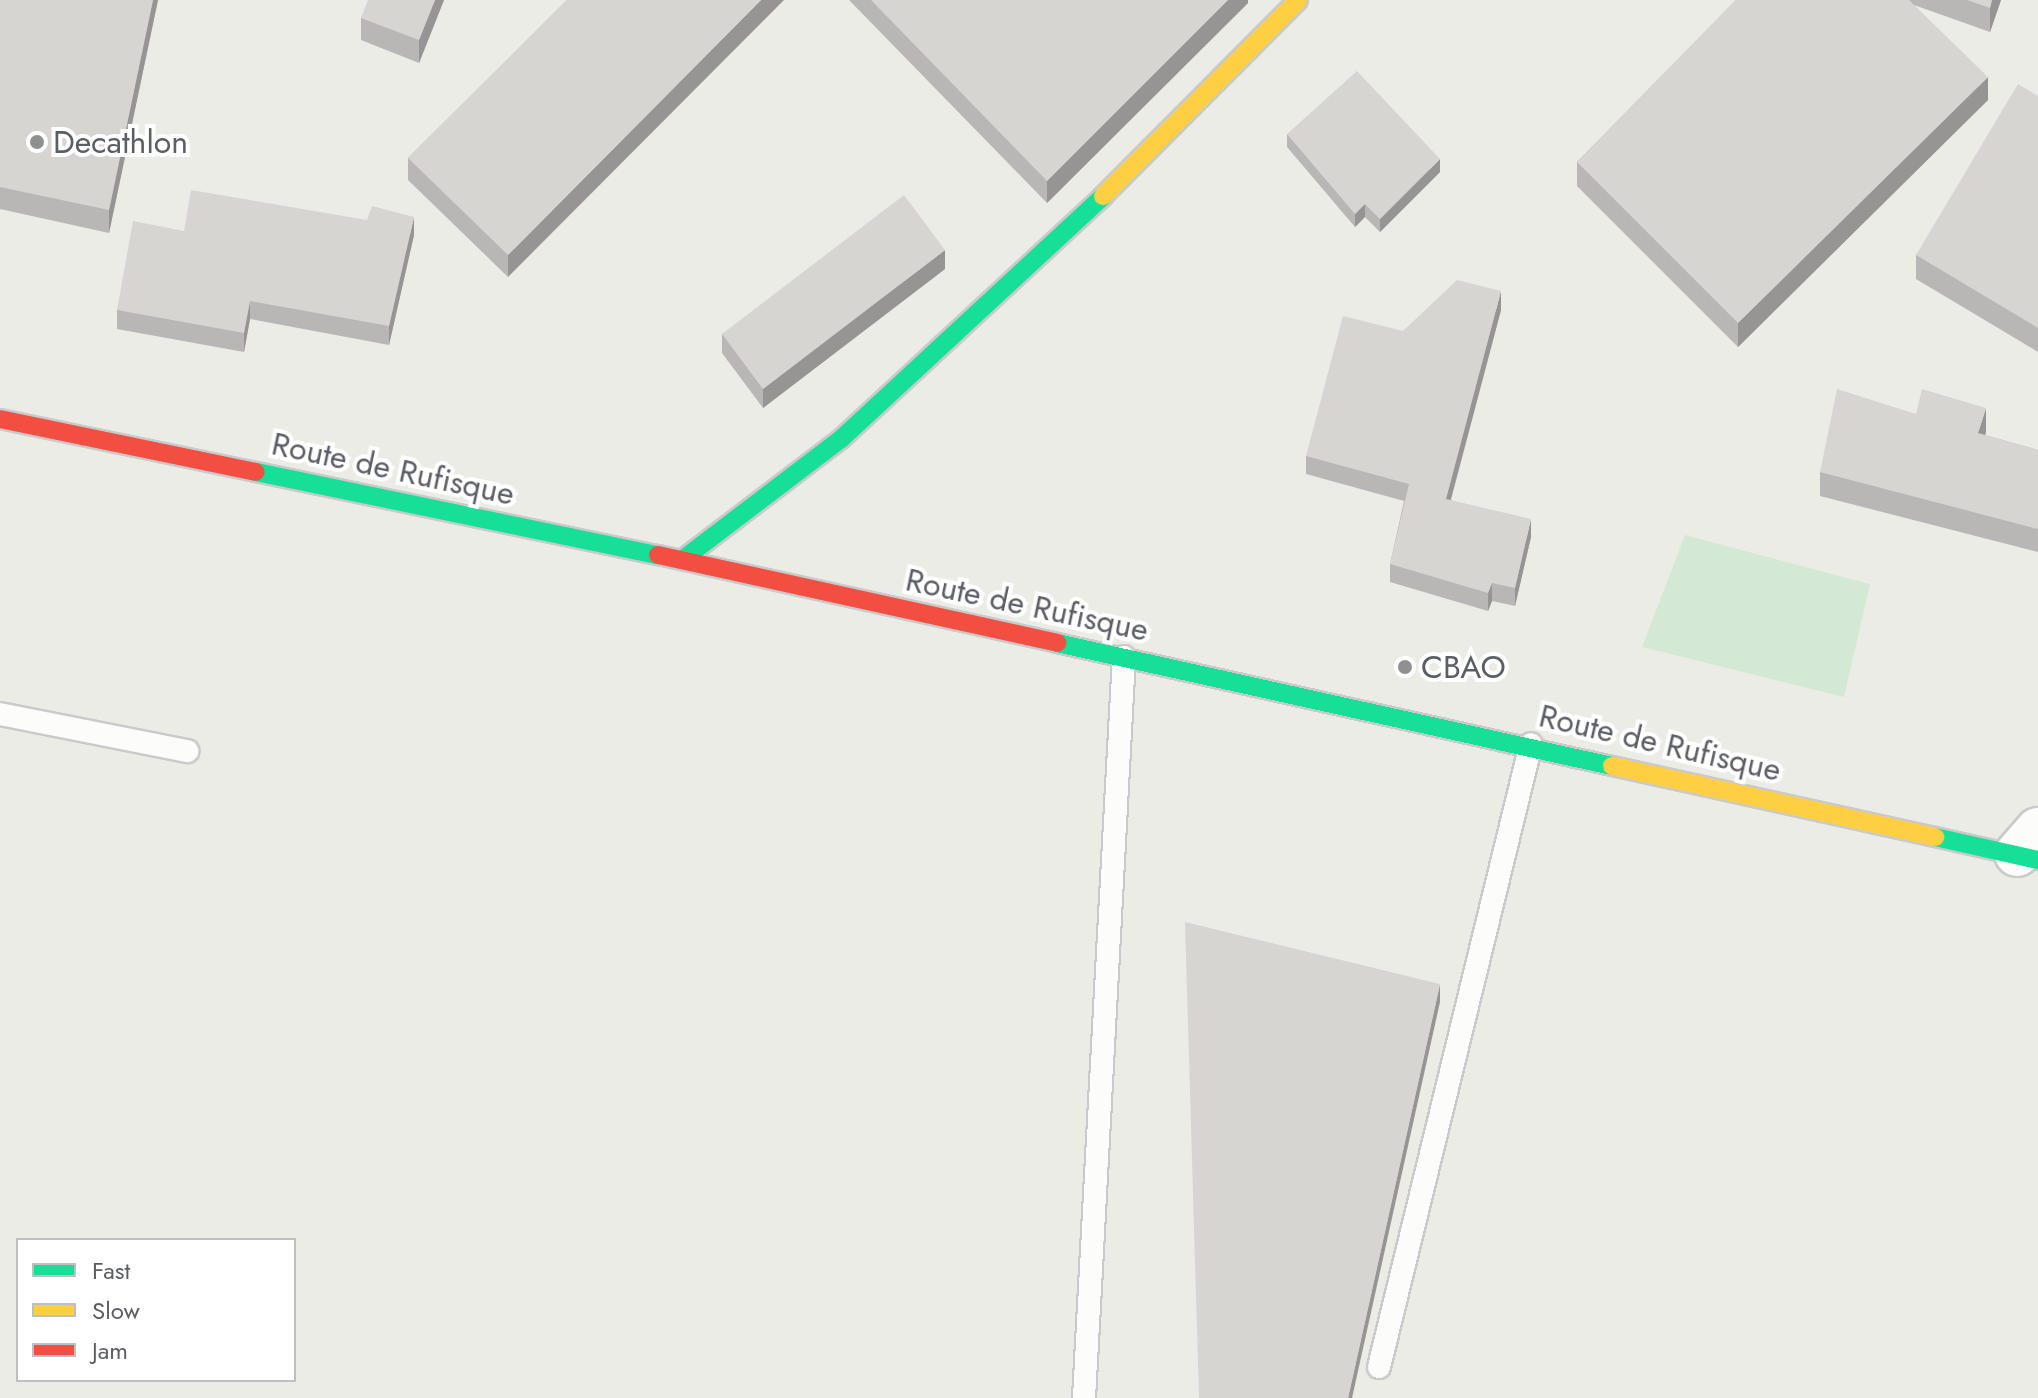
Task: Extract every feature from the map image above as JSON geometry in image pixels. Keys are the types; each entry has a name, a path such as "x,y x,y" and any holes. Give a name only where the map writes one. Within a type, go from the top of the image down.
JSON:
{"main road":[{"path":"682,560 886,398 1069,231 1298,0"},
{"name":"Route de Rufisque","path":"0,419 682,560 1531,744 2031,848"}],"lane":[{"path":"1084,1398 1124,657"},
{"path":"0,714 187,751"},
{"path":"1379,1367 1531,744"}],"green space":[{"path":"1685,535 1870,584 1844,697 1642,647"}],"building":[{"path":"0,0 153,0 109,210 0,187"},
{"path":"368,0 435,0 419,40 361,18"},
{"path":"567,0 761,0 508,255 408,158"},
{"path":"871,0 1228,0 1047,181"},
{"path":"1736,0 1909,0 1988,77 1738,323 1577,162"},
{"path":"1967,0 1992,0 1990,8"},
{"path":"1357,71 1440,159 1380,219 1365,204 1355,214 1287,134"},
{"path":"2018,84 2038,96 2038,328 1916,255"},
{"path":"191,190 367,220 372,206 414,217 389,326 250,301 244,333 117,310 133,221 184,231"},
{"path":"904,195 945,250 763,389 722,334"},
{"path":"1457,280 1501,291 1446,499 1531,519 1515,588 1492,583 1488,593 1390,564 1409,484 1306,456 1343,316 1403,331"},
{"path":"1837,389 1916,414 1922,389 1986,408 1978,433 2038,450 2038,529 1820,472"},
{"path":"1185,922 1440,984 1348,1398 1199,1398"}],"traffic: fast":[{"path":"682,560 841,439 1103,196"},
{"path":"256,472 658,555"},
{"path":"1057,643 1612,766"},
{"path":"1935,837 2038,860"}],"traffic: slow":[{"path":"1103,196 1298,0"},
{"path":"1612,766 1935,837"}],"traffic: jam":[{"path":"0,419 256,472"},
{"path":"658,555 1057,643"}],"place":[{"name":"Decathlon","path":"37,142"},
{"name":"CBAO","path":"1405,667"}]}
